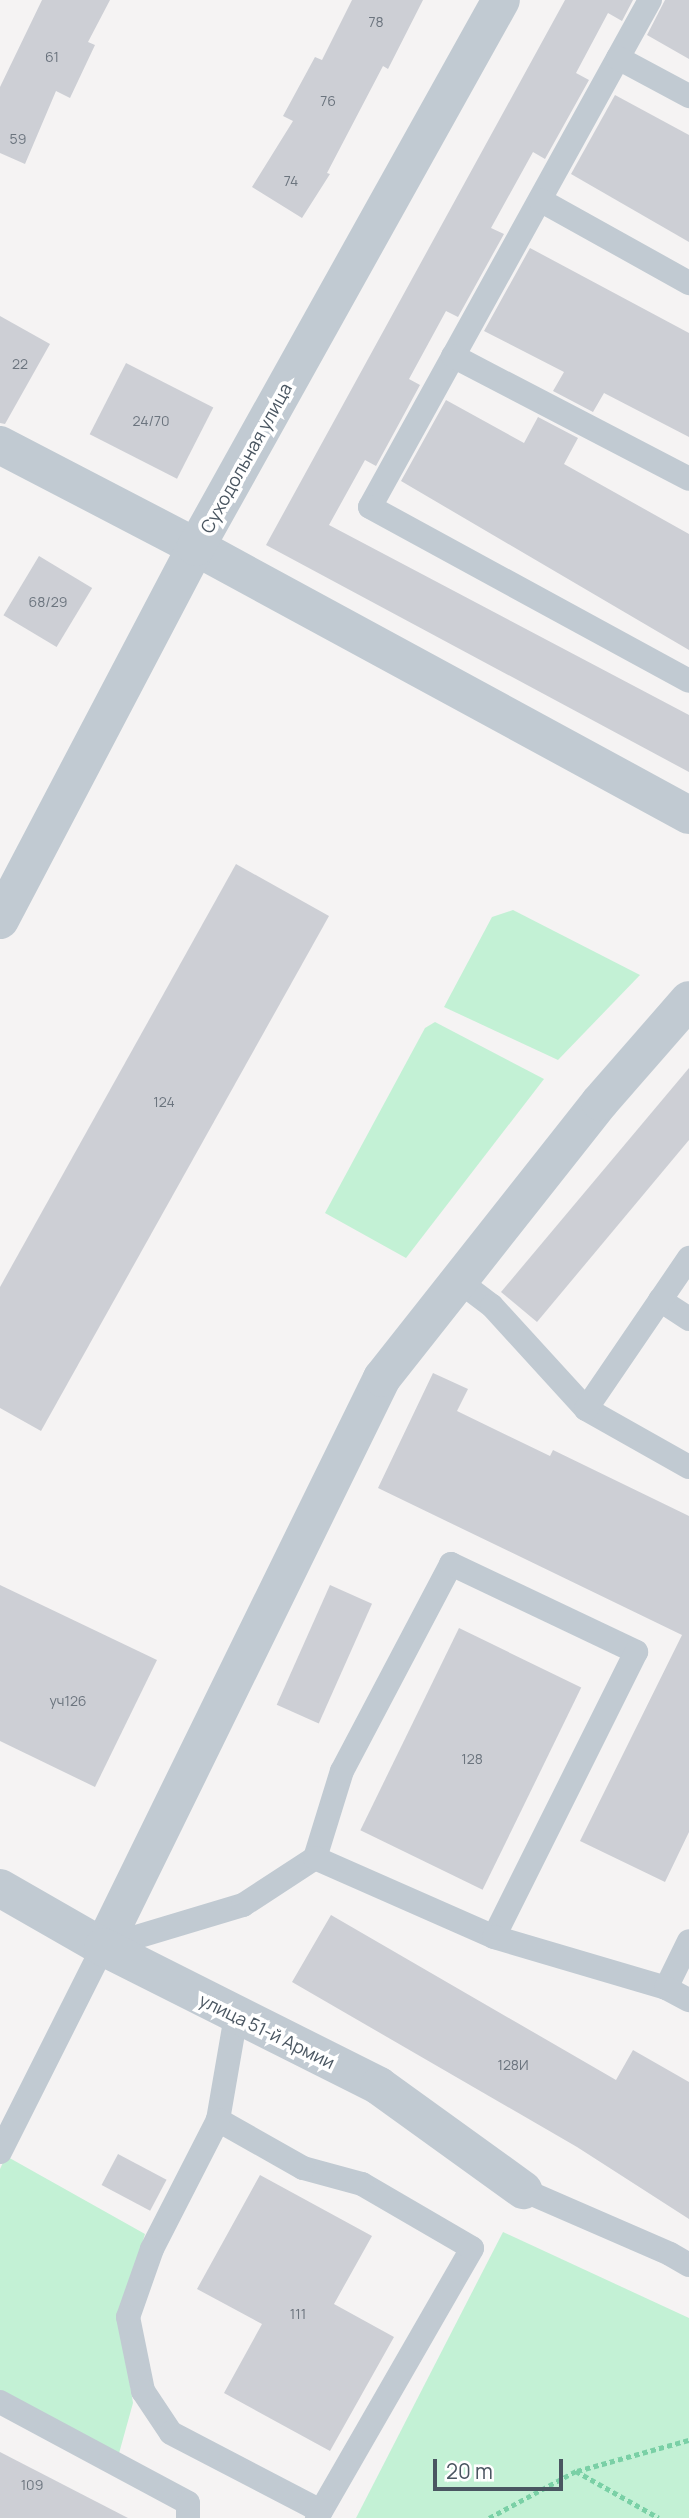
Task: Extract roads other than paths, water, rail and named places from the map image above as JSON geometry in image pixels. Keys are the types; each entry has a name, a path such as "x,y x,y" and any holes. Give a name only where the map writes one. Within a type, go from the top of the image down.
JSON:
{"street":[{"name":"Суходольная улица","path":"0,920 196,547 501,0"},
{"path":"0,445 196,547 689,815"},
{"path":"103,1947 382,1378 600,1102 689,1000"},
{"name":"улица 51-й Армии","path":"0,1888 103,1947 236,2017 379,2086 523,2190"}],"lane":[{"path":"650,0 370,507 689,681"},
{"path":"618,58 689,96"},
{"path":"540,200 689,283"},
{"path":"453,356 689,479"},
{"path":"586,1409 689,1258"},
{"path":"459,1281 492,1306 586,1409 689,1467"},
{"path":"660,1300 689,1319"},
{"path":"0,2152 103,1947 243,1905 315,1858 342,1771 451,1564 636,1652 494,1937"},
{"path":"315,1858 494,1937 666,1988 689,2000"},
{"path":"666,1988 689,1941"},
{"path":"218,2120 303,2168 362,2184 472,2248 319,2515 171,2433 143,2391 128,2317 152,2249 218,2120 236,2017"},
{"path":"523,2190 670,2254 689,2265"},
{"path":"0,2402 188,2503 188,2518"}]}
